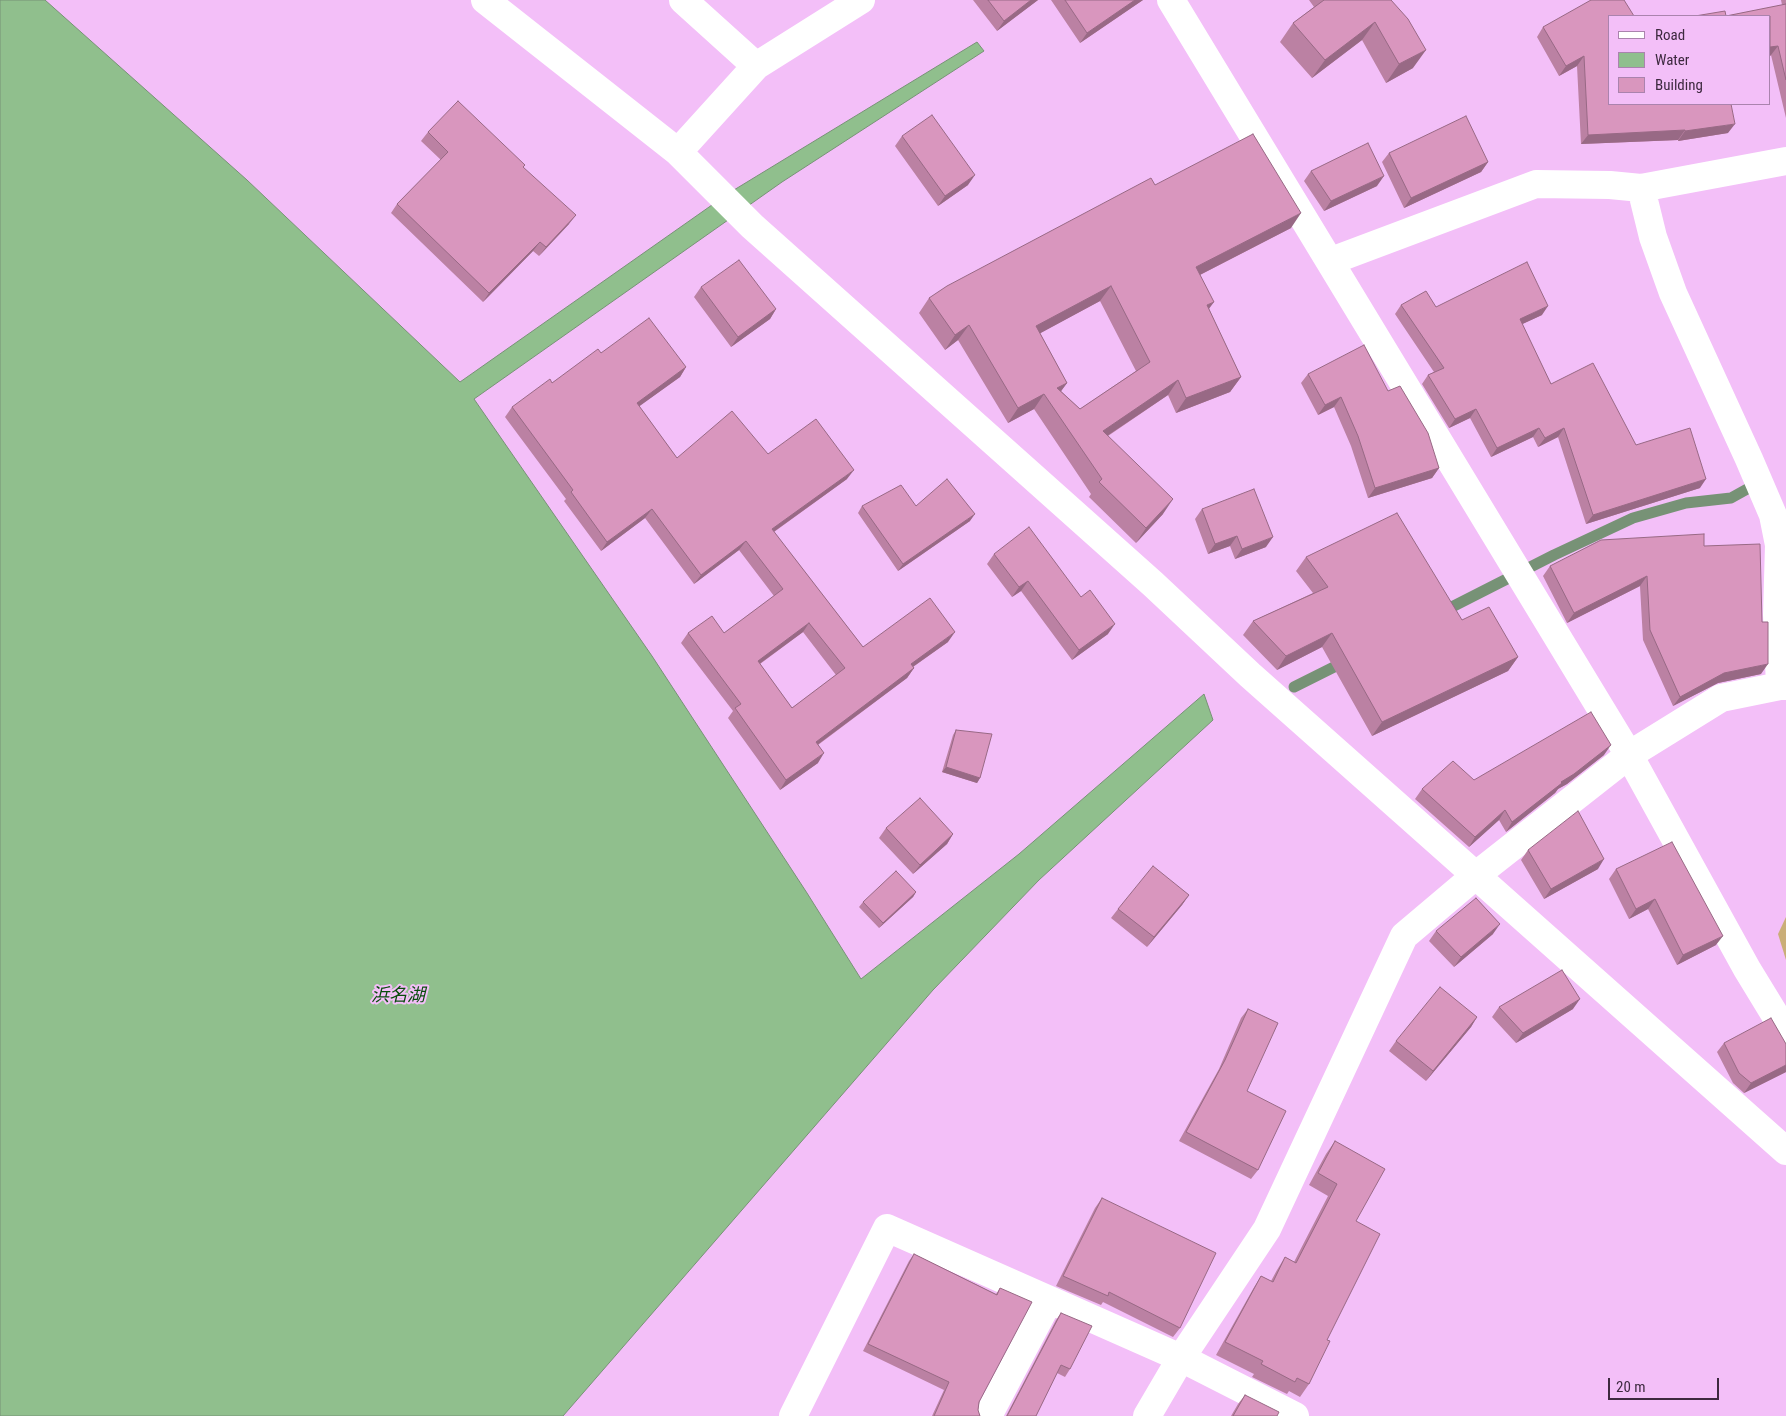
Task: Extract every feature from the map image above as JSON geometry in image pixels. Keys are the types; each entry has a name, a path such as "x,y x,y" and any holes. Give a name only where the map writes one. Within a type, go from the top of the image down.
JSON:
{"street":[{"path":"485,0 678,152 752,226 1153,584 1250,675 1786,1151"},
{"path":"683,0 756,66"},
{"path":"678,152 756,66 860,0"},
{"path":"1171,0 1629,755 1746,969 1786,1033"},
{"path":"1331,261 1536,184 1642,188 1786,161"},
{"path":"1147,1416 1181,1358 1267,1229 1404,936 1475,876 1629,755 1721,698 1783,686 1776,615 1779,545 1773,515 1673,294 1653,237 1642,188"},
{"path":"793,1416 887,1228 1181,1358 1294,1416"},
{"path":"988,1416 1049,1300"}],"shaded area":[{"path":"1786,917 1786,960 1778,934"}],"water":[{"name":"浜名湖","path":"0,0 45,0 247,180 460,382 729,193 977,42 984,51 782,182 474,399 652,656 861,979 1019,854 1204,694 1213,720 1039,880 933,990 563,1416 0,1416"}],"building":[{"path":"988,0 1031,0 1004,21"},
{"path":"1065,0 1135,0 1087,33"},
{"path":"1324,0 1391,0 1408,19 1426,50 1399,64 1375,22 1325,60 1293,23"},
{"path":"1591,0 1624,0 1633,15 1608,15 1608,105 1731,105 1735,124 1685,131 1588,135 1584,56 1566,66 1543,27"},
{"path":"1786,4 1786,80 1778,46 1771,47 1771,15 1731,15"},
{"path":"1725,11 1726,15 1701,15"},
{"path":"458,101 525,165 523,167 576,215 546,247 540,242 489,293 397,204 448,152 428,132"},
{"path":"932,115 975,175 945,196 902,136"},
{"path":"1466,116 1488,162 1411,198 1389,153"},
{"path":"1253,134 1301,213 1196,267 1214,302 1207,305 1241,377 1186,398 1178,380 1103,431 1173,499 1146,528 1099,482 1102,479 1044,394 1018,408 969,325 955,335 929,298 947,286 1151,178 1155,185","holes":["1111,286 1150,362 1080,409 1057,388 1067,383 1036,326"]},
{"path":"1368,143 1384,176 1331,201 1311,171"},
{"path":"739,260 776,309 738,337 701,287"},
{"path":"1527,262 1548,306 1520,319 1551,384 1593,363 1636,445 1690,428 1706,479 1593,515 1564,428 1545,438 1539,428 1497,448 1476,409 1455,419 1428,375 1444,368 1401,305 1426,291 1436,307"},
{"path":"649,318 686,367 637,403 677,458 732,411 768,454 816,419 854,470 772,529 863,647 930,598 955,632 911,664 914,668 816,742 824,753 786,780 735,708 741,704 688,633 712,616 724,633 783,589 746,541 701,575 652,509 607,542 571,492 573,490 512,407 550,379 552,383 598,349 601,353","holes":["809,623 845,668 792,708 758,661"]},
{"path":"1364,345 1388,391 1400,386 1428,433 1439,468 1375,488 1358,436 1341,397 1325,405 1308,374"},
{"path":"947,479 975,514 903,564 862,506 901,485 916,506"},
{"path":"1254,489 1273,537 1242,549 1237,536 1215,544 1202,509"},
{"path":"1397,513 1462,620 1489,607 1518,657 1382,722 1332,633 1286,656 1253,621 1328,587 1306,557"},
{"path":"1029,527 1081,597 1090,590 1115,624 1079,650 1028,581 1019,587 994,554"},
{"path":"1704,534 1704,546 1760,544 1762,622 1768,622 1768,664 1724,673 1680,697 1650,630 1647,576 1574,613 1550,566 1601,540"},
{"path":"1591,712 1611,745 1512,822 1505,810 1475,837 1422,789 1453,761 1474,780"},
{"path":"956,730 992,734 980,778 946,767"},
{"path":"920,798 953,834 920,865 886,828"},
{"path":"1578,811 1604,859 1551,889 1528,850"},
{"path":"1672,842 1723,936 1683,955 1655,899 1636,909 1616,869"},
{"path":"1153,866 1189,895 1154,937 1118,909"},
{"path":"896,871 916,892 883,923 863,902"},
{"path":"1476,898 1500,924 1461,957 1436,931"},
{"path":"1562,970 1580,999 1523,1033 1499,1007"},
{"path":"1440,987 1477,1017 1433,1071 1396,1041"},
{"path":"1248,1009 1278,1023 1247,1091 1286,1111 1258,1170 1186,1132 1225,1060"},
{"path":"1771,1018 1786,1044 1786,1065 1751,1083 1739,1073 1724,1043"},
{"path":"1335,1141 1385,1169 1356,1221 1380,1234 1327,1340 1330,1341 1309,1384 1297,1378 1295,1382 1261,1364 1263,1361 1225,1342 1261,1276 1273,1282 1285,1257 1296,1263 1337,1184 1318,1173"},
{"path":"1102,1198 1216,1253 1180,1328 1109,1292 1108,1296 1063,1276"},
{"path":"914,1254 997,1295 1000,1288 1032,1302 979,1402 978,1410 980,1416 934,1416 949,1382 868,1344"},
{"path":"1061,1313 1092,1326 1070,1369 1061,1365 1036,1416 1007,1416"},
{"path":"1245,1395 1279,1412 1277,1416 1233,1416"}],"waterway":[{"path":"1440,613 1554,555 1633,518 1686,503 1731,498 1749,488"},
{"path":"1294,687 1346,661"}]}
